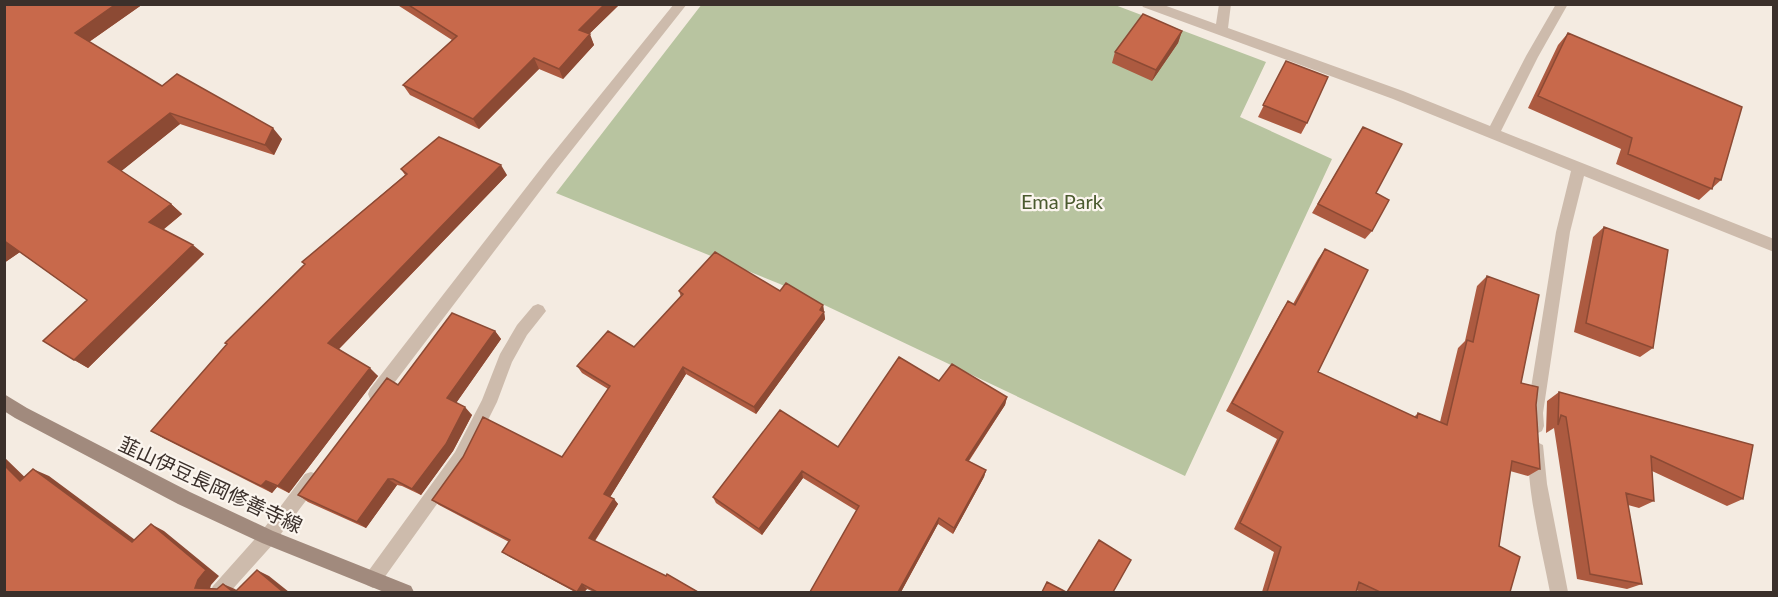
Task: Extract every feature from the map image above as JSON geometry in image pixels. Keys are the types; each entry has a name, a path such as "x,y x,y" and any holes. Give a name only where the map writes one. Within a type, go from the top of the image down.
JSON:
{"main road":[{"name":"韮山伊豆長岡修善寺線","path":"4,401 21,413 184,498 268,537 405,592"}],"street":[{"path":"368,404 550,166 681,4"},
{"path":"1147,4 1387,91 1773,246"},
{"path":"1221,31 1225,4"},
{"path":"1493,134 1532,56 1562,4"},
{"path":"1559,592 1539,484 1535,413 1563,232 1579,168"},
{"path":"373,579 460,457 489,402 505,359 522,330 538,311"},
{"path":"219,592 268,537 317,471"}],"green space":[{"name":"Ema Park","path":"702,4 1115,5 1266,62 1240,117 1332,159 1185,476 780,284 556,193"}],"building":[{"path":"4,4 116,4 75,33 162,86 177,74 273,128 265,145 170,113 108,162 171,204 149,222 193,245 74,360 43,341 87,300 6,242 4,243"},
{"path":"407,4 605,4 579,30 590,34 559,69 534,58 473,119 403,85 457,36"},
{"path":"1143,14 1182,31 1156,70 1115,52"},
{"path":"1568,33 1742,107 1721,180 1715,178 1712,189 1628,154 1632,138 1538,96"},
{"path":"1286,61 1328,77 1307,123 1263,105"},
{"path":"1363,127 1402,144 1376,193 1389,200 1372,231 1318,204"},
{"path":"439,137 501,165 328,343 370,368 278,486 266,481 261,486 151,431 227,344 225,343 305,264 302,262 407,174 401,169"},
{"path":"1604,227 1668,250 1653,348 1586,323"},
{"path":"1325,249 1368,270 1318,372 1417,418 1418,413 1447,425 1467,340 1473,342 1487,276 1539,295 1521,383 1538,387 1536,405 1540,469 1512,461 1499,546 1520,557 1510,592 1380,592 1359,582 1356,592 1267,592 1281,547 1240,523 1283,432 1232,403 1288,301 1295,305"},
{"path":"715,252 780,291 786,283 823,305 820,310 824,312 754,407 683,367 604,494 614,499 589,538 666,576 667,574 698,592 597,592 582,584 577,592 502,552 510,540 432,500 463,457 483,417 562,457 610,386 577,366 608,331 634,347 683,294 679,291"},
{"path":"452,313 495,331 447,398 465,407 446,444 412,489 393,479 388,479 357,522 298,495 387,378 398,385"},
{"path":"899,357 939,381 952,364 1007,397 966,460 986,470 954,528 939,518 898,592 810,592 859,506 802,471 759,529 713,497 780,410 838,447"},
{"path":"1559,392 1753,445 1743,499 1651,456 1654,501 1626,493 1642,584 1590,574 1566,417 1561,415 1558,425"},
{"path":"4,465 20,481 33,469 132,542 151,524 206,570 195,588 217,589 223,584 233,592 4,592"},
{"path":"1099,540 1131,560 1113,592 1067,592"},
{"path":"257,570 283,592 235,592"},
{"path":"1047,582 1066,592 1042,592"}]}
